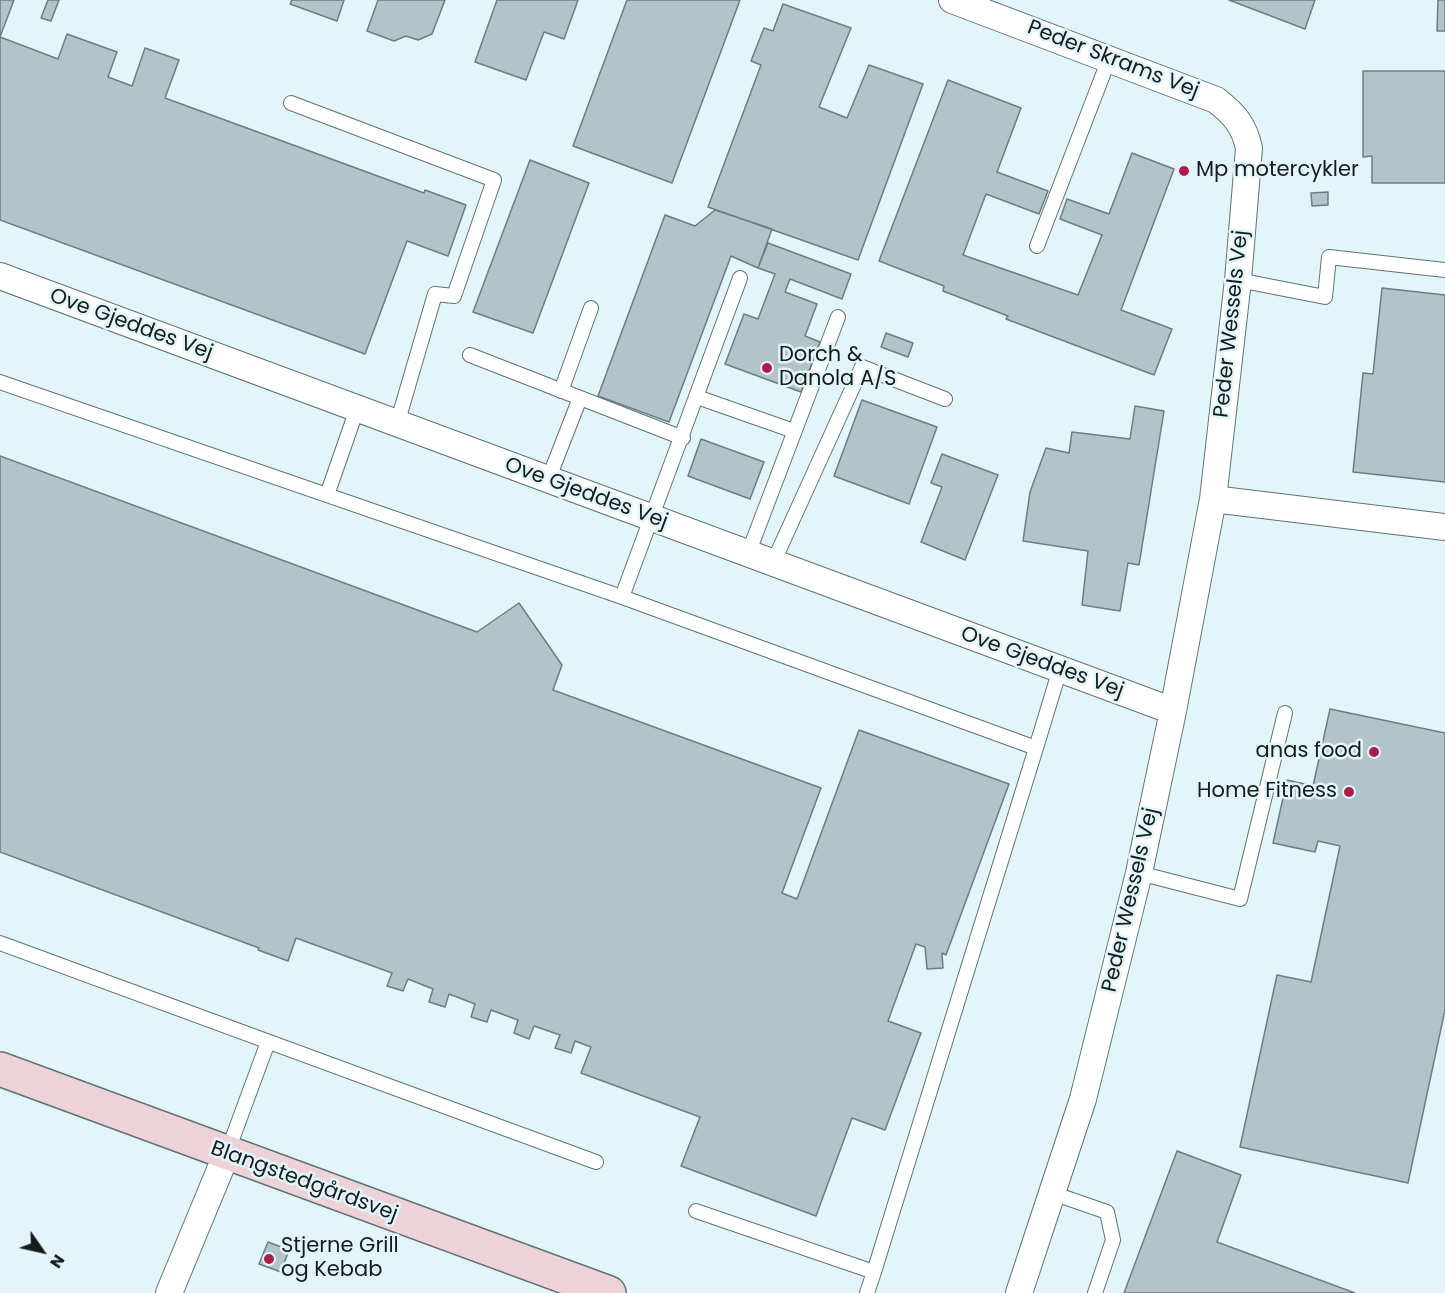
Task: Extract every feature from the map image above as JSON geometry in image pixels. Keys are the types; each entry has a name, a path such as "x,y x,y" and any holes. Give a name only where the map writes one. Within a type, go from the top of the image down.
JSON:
{"street":[{"name":"Peder Skrams Vej","path":"967,3 1216,100 1233,114 1244,129 1249,148"},
{"name":"Peder Wessels Vej","path":"1019,1293 1083,1099 1139,873 1173,711 1213,499 1238,280 1249,148"},
{"name":"Ove Gjeddes Vej","path":"0,276 1173,711"},
{"path":"1213,499 1445,527"},
{"name":"Blangstedgårdsvej","path":"0,1069 609,1293"},
{"path":"169,1293 227,1153"}],"lane":[{"path":"1037,246 1109,59"},
{"path":"291,103 494,180 454,296 435,294 398,424"},
{"path":"1238,280 1325,297 1329,257 1445,270"},
{"path":"622,597 683,438 740,278"},
{"path":"561,391 591,308"},
{"path":"748,554 838,317"},
{"path":"470,355 683,438"},
{"path":"772,563 862,367 945,399"},
{"path":"0,382 622,597 1036,748"},
{"path":"697,397 794,431"},
{"path":"548,480 580,398"},
{"path":"327,495 357,409"},
{"path":"867,1293 1060,669"},
{"path":"1139,873 1240,899 1285,712"},
{"path":"0,943 596,1162"},
{"path":"227,1153 268,1042"},
{"path":"1052,1193 1107,1212 1113,1240 1095,1293"},
{"path":"696,1211 874,1272"}],"building":[{"path":"0,0 14,0 0,37"},
{"path":"48,0 59,0 51,21 41,18"},
{"path":"292,0 344,0 337,21 290,4"},
{"path":"378,0 445,0 432,34 418,40 406,36 394,41 367,31"},
{"path":"497,0 578,0 564,39 544,32 526,80 475,62"},
{"path":"627,0 740,0 672,183 573,146"},
{"path":"1229,0 1315,0 1305,29"},
{"path":"1438,0 1445,0 1445,31 1437,31"},
{"path":"783,4 851,28 819,107 847,118 869,65 923,84 858,260 708,207 761,65 751,61 764,28 773,31"},
{"path":"67,34 117,52 108,77 132,86 145,48 179,60 165,98 424,193 425,190 466,205 448,256 407,241 365,354 0,220 0,37 58,59"},
{"path":"1363,71 1445,71 1445,183 1372,183 1372,156 1363,157"},
{"path":"948,80 1021,108 997,172 1048,191 1039,214 986,194 963,255 1078,295 1102,235 1060,219 1067,199 1109,214 1132,153 1174,169 1121,310 1172,329 1154,375 1006,319 1008,316 943,291 944,286 879,261"},
{"path":"530,160 589,183 533,333 473,312"},
{"path":"1328,192 1328,205 1312,206 1311,193"},
{"path":"715,210 772,229 758,268 731,256 669,422 598,396 665,215 695,226"},
{"path":"768,243 851,274 842,299 790,279 785,292 817,304 805,336 820,342 801,392 725,364 744,314 758,319 775,274 758,268"},
{"path":"1382,288 1445,295 1445,482 1353,472 1363,373 1373,374"},
{"path":"886,333 913,343 908,357 881,347"},
{"path":"862,400 937,427 909,504 834,476"},
{"path":"1135,406 1164,411 1139,565 1128,563 1120,611 1082,605 1088,551 1023,541 1030,492 1046,448 1069,453 1072,432 1130,439"},
{"path":"701,439 764,462 750,499 688,476"},
{"path":"942,454 998,475 965,560 921,542 942,487 931,483"},
{"path":"0,456 477,632 519,603 562,665 553,690 821,788 782,893 797,899 859,730 1009,784 946,955 942,953 943,968 927,969 925,947 916,944 888,1021 921,1033 885,1130 852,1118 816,1216 681,1166 700,1117 581,1073 591,1047 575,1041 571,1053 555,1048 560,1035 534,1026 529,1039 514,1033 518,1020 491,1010 487,1022 471,1017 475,1004 449,994 445,1007 429,1002 433,989 408,979 403,991 387,986 392,973 296,938 288,961 258,950 259,948 0,852"},
{"path":"1330,709 1445,733 1445,1010 1408,1183 1240,1147 1277,975 1311,982 1340,846 1318,841 1315,852 1273,843 1287,780 1313,786"},
{"path":"1177,1151 1241,1175 1217,1242 1355,1293 1124,1293"},
{"path":"268,1242 289,1250 281,1272 259,1264"}],"place":[{"name":"Mp motercykler","path":"1184,171"},
{"name":"Dorch & Danola A/S","path":"767,368"},
{"name":"anas food","path":"1374,752"},
{"name":"Home Fitness","path":"1349,792"},
{"name":"Stjerne Grill og Kebab","path":"269,1259"}]}
